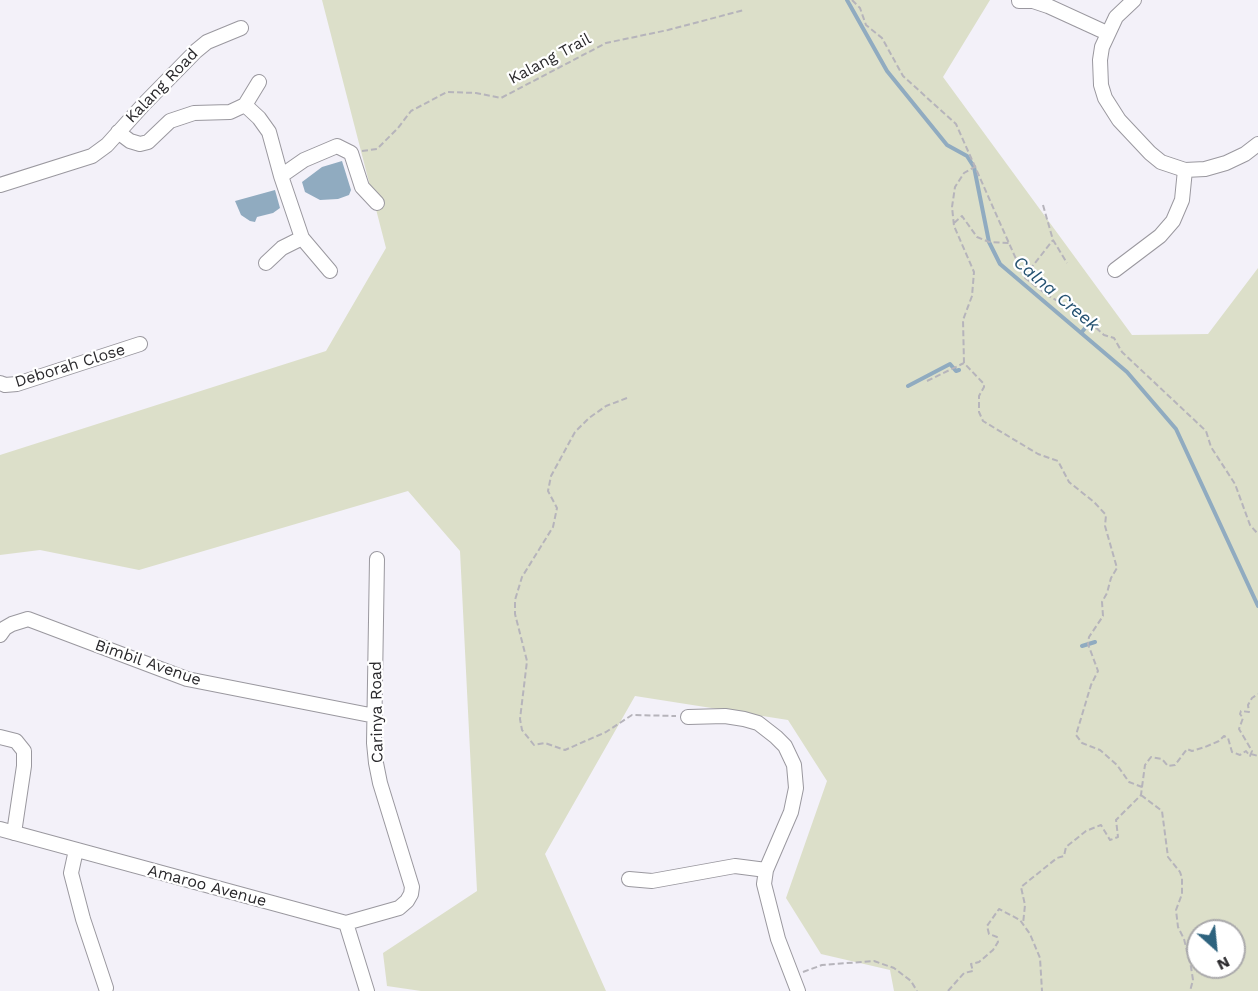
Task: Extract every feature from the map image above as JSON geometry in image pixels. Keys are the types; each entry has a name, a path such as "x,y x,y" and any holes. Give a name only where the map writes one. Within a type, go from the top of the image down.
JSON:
{"street":[{"path":"1134,0 1116,17 1102,47 1101,85 1111,109 1150,153 1161,162 1185,170 1205,169 1227,163 1258,144"},
{"path":"1019,1 1033,1 1048,6 1107,33"},
{"name":"Kalang Road","path":"0,186 92,156 107,145 196,51 219,36 241,28"},
{"path":"259,82 245,105 269,132 302,238 330,271"},
{"name":"Kalang Road","path":"118,132 130,141 140,144 148,142 170,121 194,113 230,112 245,105"},
{"path":"281,176 304,160 337,146 351,153 362,187 377,203"},
{"path":"1115,270 1160,236 1173,221 1182,201 1185,170"},
{"path":"266,263 282,248 302,238"},
{"name":"Deborah Close","path":"0,383 17,384 140,344"},
{"name":"Carinya Road","path":"345,923 399,908 411,894 412,887 380,783 374,742 377,559"},
{"name":"Bimbil Avenue","path":"0,635 5,628 28,619 187,679 375,716"},
{"path":"688,717 725,716 744,718 758,723 776,736 790,756 796,772 794,800 766,870 764,884 791,976 798,991"},
{"path":"0,737 16,741 24,751 24,766 14,833"},
{"name":"Amaroo Avenue","path":"0,829 345,923"},
{"path":"76,850 71,873 83,919 106,988"},
{"path":"629,879 652,881 735,866 766,870"},
{"path":"345,923 367,991"}],"path":[{"path":"852,0 860,8 866,25 882,38 903,76 956,124 1023,277 1047,295 1081,314 1087,325 1093,325 1104,335 1114,338 1122,352 1206,431 1211,447 1235,484 1250,525 1258,534"},
{"name":"Kalang Trail","path":"351,153 377,148 398,128 411,111 447,92 476,93 501,98 606,43 744,10"},
{"path":"975,166 964,173 955,187 952,207 953,223 974,272 972,296 963,320 964,363 984,384 979,396 979,412 983,421 1038,454 1058,461 1068,482 1094,502 1106,515 1105,526 1117,568 1102,602 1103,616 1089,638 1088,644 1098,671 1091,685 1076,735 1082,743 1100,750 1117,765 1129,782 1142,787"},
{"path":"1043,205 1053,240 1066,262"},
{"path":"953,223 962,216 977,237 989,242 1009,243"},
{"path":"1023,277 1053,240"},
{"path":"927,381 938,377 947,369 964,363"},
{"path":"627,398 606,406 575,432 550,476 548,491 557,508 553,527 522,577 515,600 515,614 527,661 520,719 522,730 534,745 545,742 565,750 606,732 632,715 688,717"},
{"path":"1251,754 1250,745 1239,729 1243,718 1239,715 1241,711 1249,712 1248,705 1258,694"},
{"path":"1023,924 1025,905 1021,887 1057,858 1064,856 1066,847 1086,831 1101,825 1110,840 1118,837 1116,820 1141,795 1145,765 1151,757 1162,759 1168,766 1175,765 1187,749 1192,751 1205,747 1219,741 1224,736 1228,738 1232,752 1235,754 1240,755 1246,751 1250,756 1251,754 1258,756"},
{"path":"1141,795 1162,811 1168,857 1182,878 1182,894 1176,910 1178,927 1184,939 1191,967 1193,980 1190,991"},
{"path":"948,991 964,973 973,970 970,964 979,962 993,950 998,942 996,937 989,934 987,926 999,909 1023,924 1040,958 1042,991"},
{"path":"791,976 822,965 874,961 894,968 911,981 917,991"}],"green space":[{"path":"322,0 990,0 943,77 1132,335 1208,334 1258,268 1258,991 894,991 890,970 821,954 786,898 827,781 788,720 635,696 545,854 606,991 421,991 387,986 383,953 477,891 460,551 408,491 139,570 40,550 0,555 0,455 326,351 386,248"}],"water":[{"path":"342,161 351,190 349,195 338,199 320,200 305,192 302,182 322,167"},
{"path":"275,190 280,208 273,213 257,217 255,222 241,215 235,201"}],"waterway":[{"name":"Calna Creek","path":"847,0 887,71 947,145 967,156 974,167 989,242 1000,264 1127,372 1176,429 1258,606"},
{"path":"1081,333 1091,321"},
{"path":"908,386 950,364 956,371 959,370"},
{"path":"1082,646 1095,642"}]}
